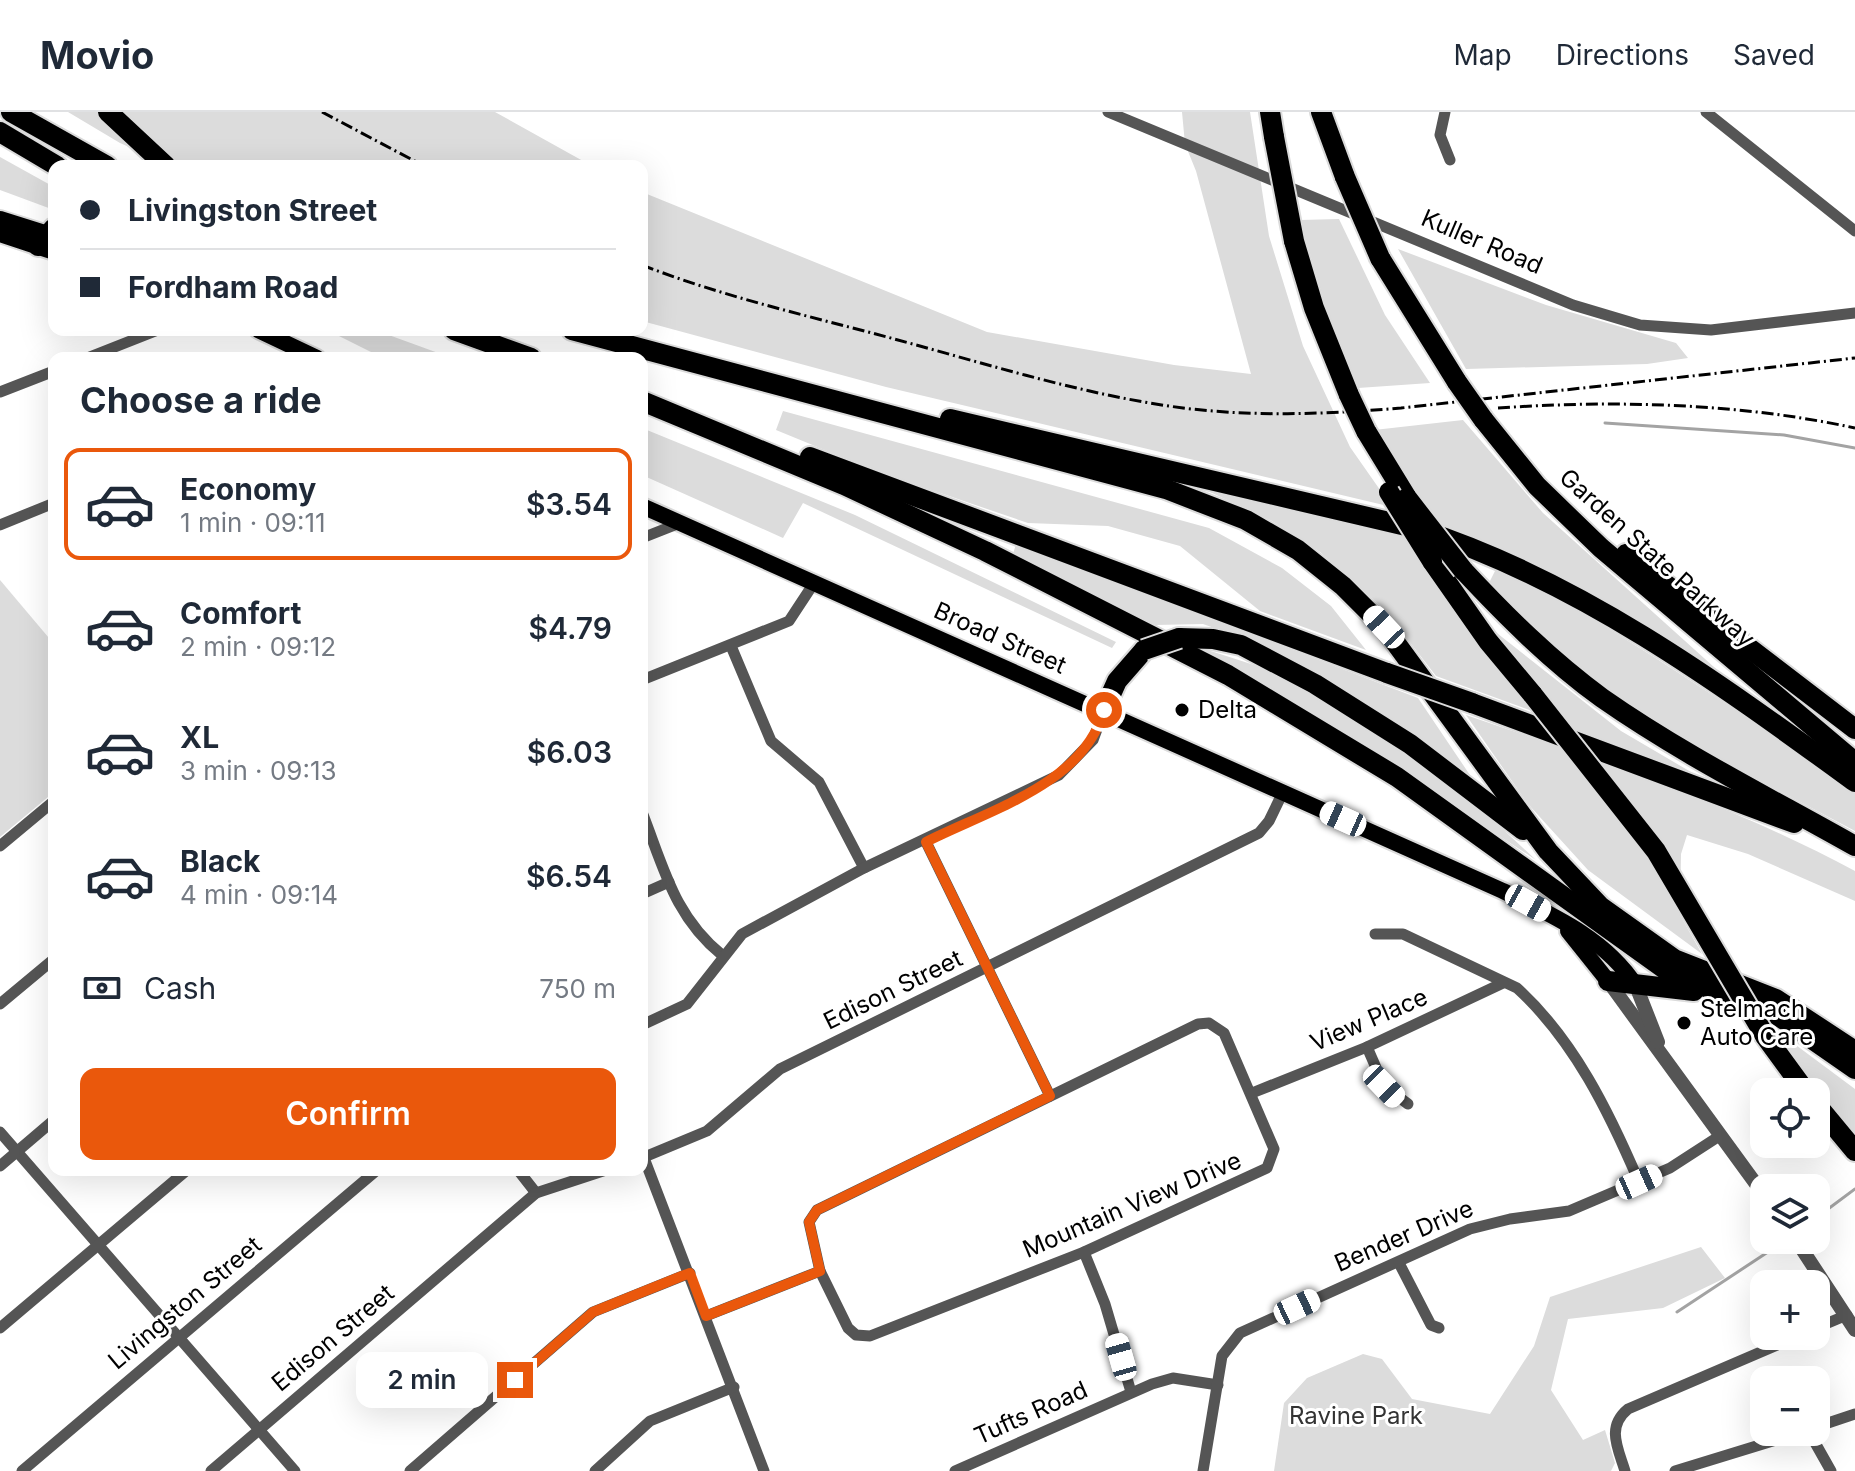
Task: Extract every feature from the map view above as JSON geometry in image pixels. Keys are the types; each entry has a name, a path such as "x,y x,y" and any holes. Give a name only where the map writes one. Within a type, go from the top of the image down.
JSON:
{"highway":[{"path":"11,112 96,160"},
{"path":"108,112 160,160"},
{"path":"1270,112 1294,241 1314,308 1349,395 1432,561 1488,641 1656,851 1765,1036 1796,1078"},
{"name":"Garden State Parkway","path":"1321,112 1380,258 1457,382 1537,486 1705,639 1855,762"},
{"path":"1328,112 1336,152"},
{"path":"0,132 48,161"},
{"path":"470,336 514,352"},
{"path":"595,336 1166,489 1218,507 1271,534 1321,568 1384,627 1548,851 1601,907 1643,939 1696,970 1776,999 1855,1051"},
{"path":"725,370 1089,450 1454,540 1537,576 1628,627 1731,691 1855,782"},
{"path":"648,402 1855,846"},
{"path":"648,403 844,485 985,551 1228,675 1397,777 1637,951 1688,982 1747,1003 1790,1023 1855,1069"},
{"path":"1537,486 1855,729"},
{"path":"1398,495 1463,570 1530,639 1601,697 1669,742 1855,846"},
{"path":"1104,710 1117,681 1144,650 1179,638 1202,637 1241,645 1315,684 1410,744 1548,851"},
{"path":"1608,981 1725,996"},
{"path":"1830,1121 1855,1151"}],"main road":[{"path":"0,219 48,239"},
{"path":"0,234 48,239"},
{"path":"271,336 304,352"},
{"name":"Broad Street","path":"648,509 1446,864 1555,918 1604,949 1636,986"},
{"name":"Broad Street","path":"1555,918 1608,981"}],"street":[{"name":"Kuller Road","path":"1108,112 1573,305 1640,325 1711,330 1855,313"},
{"path":"1445,112 1440,135 1450,160"},
{"path":"1706,112 1853,226"},
{"path":"102,352 143,336"},
{"path":"0,392 48,373"},
{"path":"0,525 48,505"},
{"path":"648,536 680,523"},
{"path":"648,678 796,617 814,583"},
{"path":"731,646 771,741 819,782 864,868"},
{"path":"648,1022 687,1004 722,955 742,934 864,868 926,842 1059,775 1093,740 1104,710"},
{"name":"Edison Street","path":"648,1156 707,1131 780,1069 1259,833 1269,821 1283,792"},
{"path":"0,846 48,806"},
{"path":"648,828 669,882 693,930 722,955"},
{"path":"926,842 1050,1096"},
{"path":"648,891 669,882"},
{"path":"1375,934 1403,934 1517,988 1600,1094 1639,1182"},
{"path":"0,1004 48,964"},
{"path":"1608,981 1750,1175"},
{"name":"View Place","path":"1252,1093 1367,1047 1503,983"},
{"path":"1636,986 1670,1064"},
{"name":"Mountain View Drive","path":"1209,1023 1224,1033 1252,1093 1274,1149 1267,1168 1084,1252 870,1336 856,1335 848,1328 820,1271 809,1222 817,1210 1198,1024 1209,1023"},
{"path":"1367,1047 1384,1086 1408,1104"},
{"path":"0,1166 48,1125"},
{"path":"0,1132 295,1471"},
{"name":"Bender Drive","path":"1203,1471 1222,1356 1240,1333 1470,1229 1510,1219 1569,1211 1670,1168 1721,1135"},
{"path":"648,1170 764,1471"},
{"path":"0,1328 180,1176"},
{"name":"Livingston Street","path":"22,1471 370,1176"},
{"path":"523,1176 536,1193"},
{"name":"Edison Street","path":"211,1471 536,1193 588,1176"},
{"path":"1084,1252 1105,1304 1131,1392"},
{"path":"1806,1254 1855,1330"},
{"path":"1399,1263 1431,1325 1439,1328"},
{"path":"706,1316 820,1271"},
{"path":"410,1471 593,1312 690,1273"},
{"path":"1830,1322 1847,1315"},
{"path":"1625,1471 1614,1433 1615,1424 1628,1409 1765,1350"},
{"name":"Tufts Road","path":"955,1471 1131,1392 1173,1378 1218,1385"},
{"path":"595,1471 650,1421 734,1387"},
{"path":"1830,1422 1855,1414"},
{"path":"1675,1471 1701,1468 1763,1446"},
{"path":"1817,1446 1831,1471"}],"green space":[{"path":"68,112 495,112 581,160 159,160 120,143"},
{"path":"1182,112 1250,112 1269,236 1303,346 1350,447 1392,507 886,387 648,323 648,194 987,332 1174,365 1251,374 1196,171 1185,144"},
{"path":"0,157 48,184 48,208 0,190"},
{"path":"1339,219 1385,315 1430,383 1358,388 1332,328 1300,220"},
{"path":"1398,249 1546,305 1676,343 1688,358 1647,364 1466,369"},
{"path":"339,336 392,336 436,352 371,352"},
{"path":"783,411 1209,528 1282,568 1331,606 1366,650 1260,611 1180,546 1108,526 1028,523 876,471 776,430"},
{"path":"1463,420 1543,513 1725,677 1543,572 1442,528 1374,430"},
{"path":"648,430 855,515 1116,642 1112,648 803,503 783,538 648,478"},
{"path":"1195,485 1403,531 1538,713 1436,676 1384,609 1320,552 1272,521"},
{"path":"1016,544 1418,698 1478,787 1245,639 1203,624 1155,625 1013,554"},
{"path":"1498,565 1680,674 1855,793 1855,831 1697,746 1607,689 1546,639 1489,583"},
{"path":"0,580 48,637 48,797 0,837"},
{"path":"1488,626 1621,731 1708,782 1568,728"},
{"path":"1189,644 1273,671 1379,732 1464,793 1536,860 1319,717"},
{"path":"1466,715 1664,785 1809,847 1855,871 1855,901 1748,854 1687,835 1681,854 1680,915 1702,954 1588,870 1528,804"},
{"path":"1765,1022 1855,1089 1855,1142 1830,1110 1830,1078 1803,1078"},
{"name":"Ravine Park","path":"1701,1247 1725,1278 1663,1308 1568,1319 1551,1390 1583,1440 1605,1430 1615,1463 1611,1471 1274,1471 1284,1403 1307,1378 1363,1354 1382,1359 1412,1399 1490,1414 1534,1346 1550,1297"}],"waterway":[{"path":"1605,423 1784,435 1855,448"},
{"path":"1830,1208 1855,1189"},
{"path":"1677,1312 1765,1254"}],"railway":[{"path":"322,112 413,160"},
{"path":"648,267 733,296 1034,377 1108,395 1210,411 1292,414 1401,408 1855,358"},
{"path":"1498,408 1587,404 1677,406 1767,413 1855,428"}],"place":[{"name":"Delta","path":"1182,710"},
{"name":"Stelmach Auto Care","path":"1684,1023"}],"route":[{"path":"515,1380 593,1312 690,1273 706,1316 820,1271 809,1222 817,1210 1050,1096 926,842 1069,768 1093,740 1104,710"}]}
